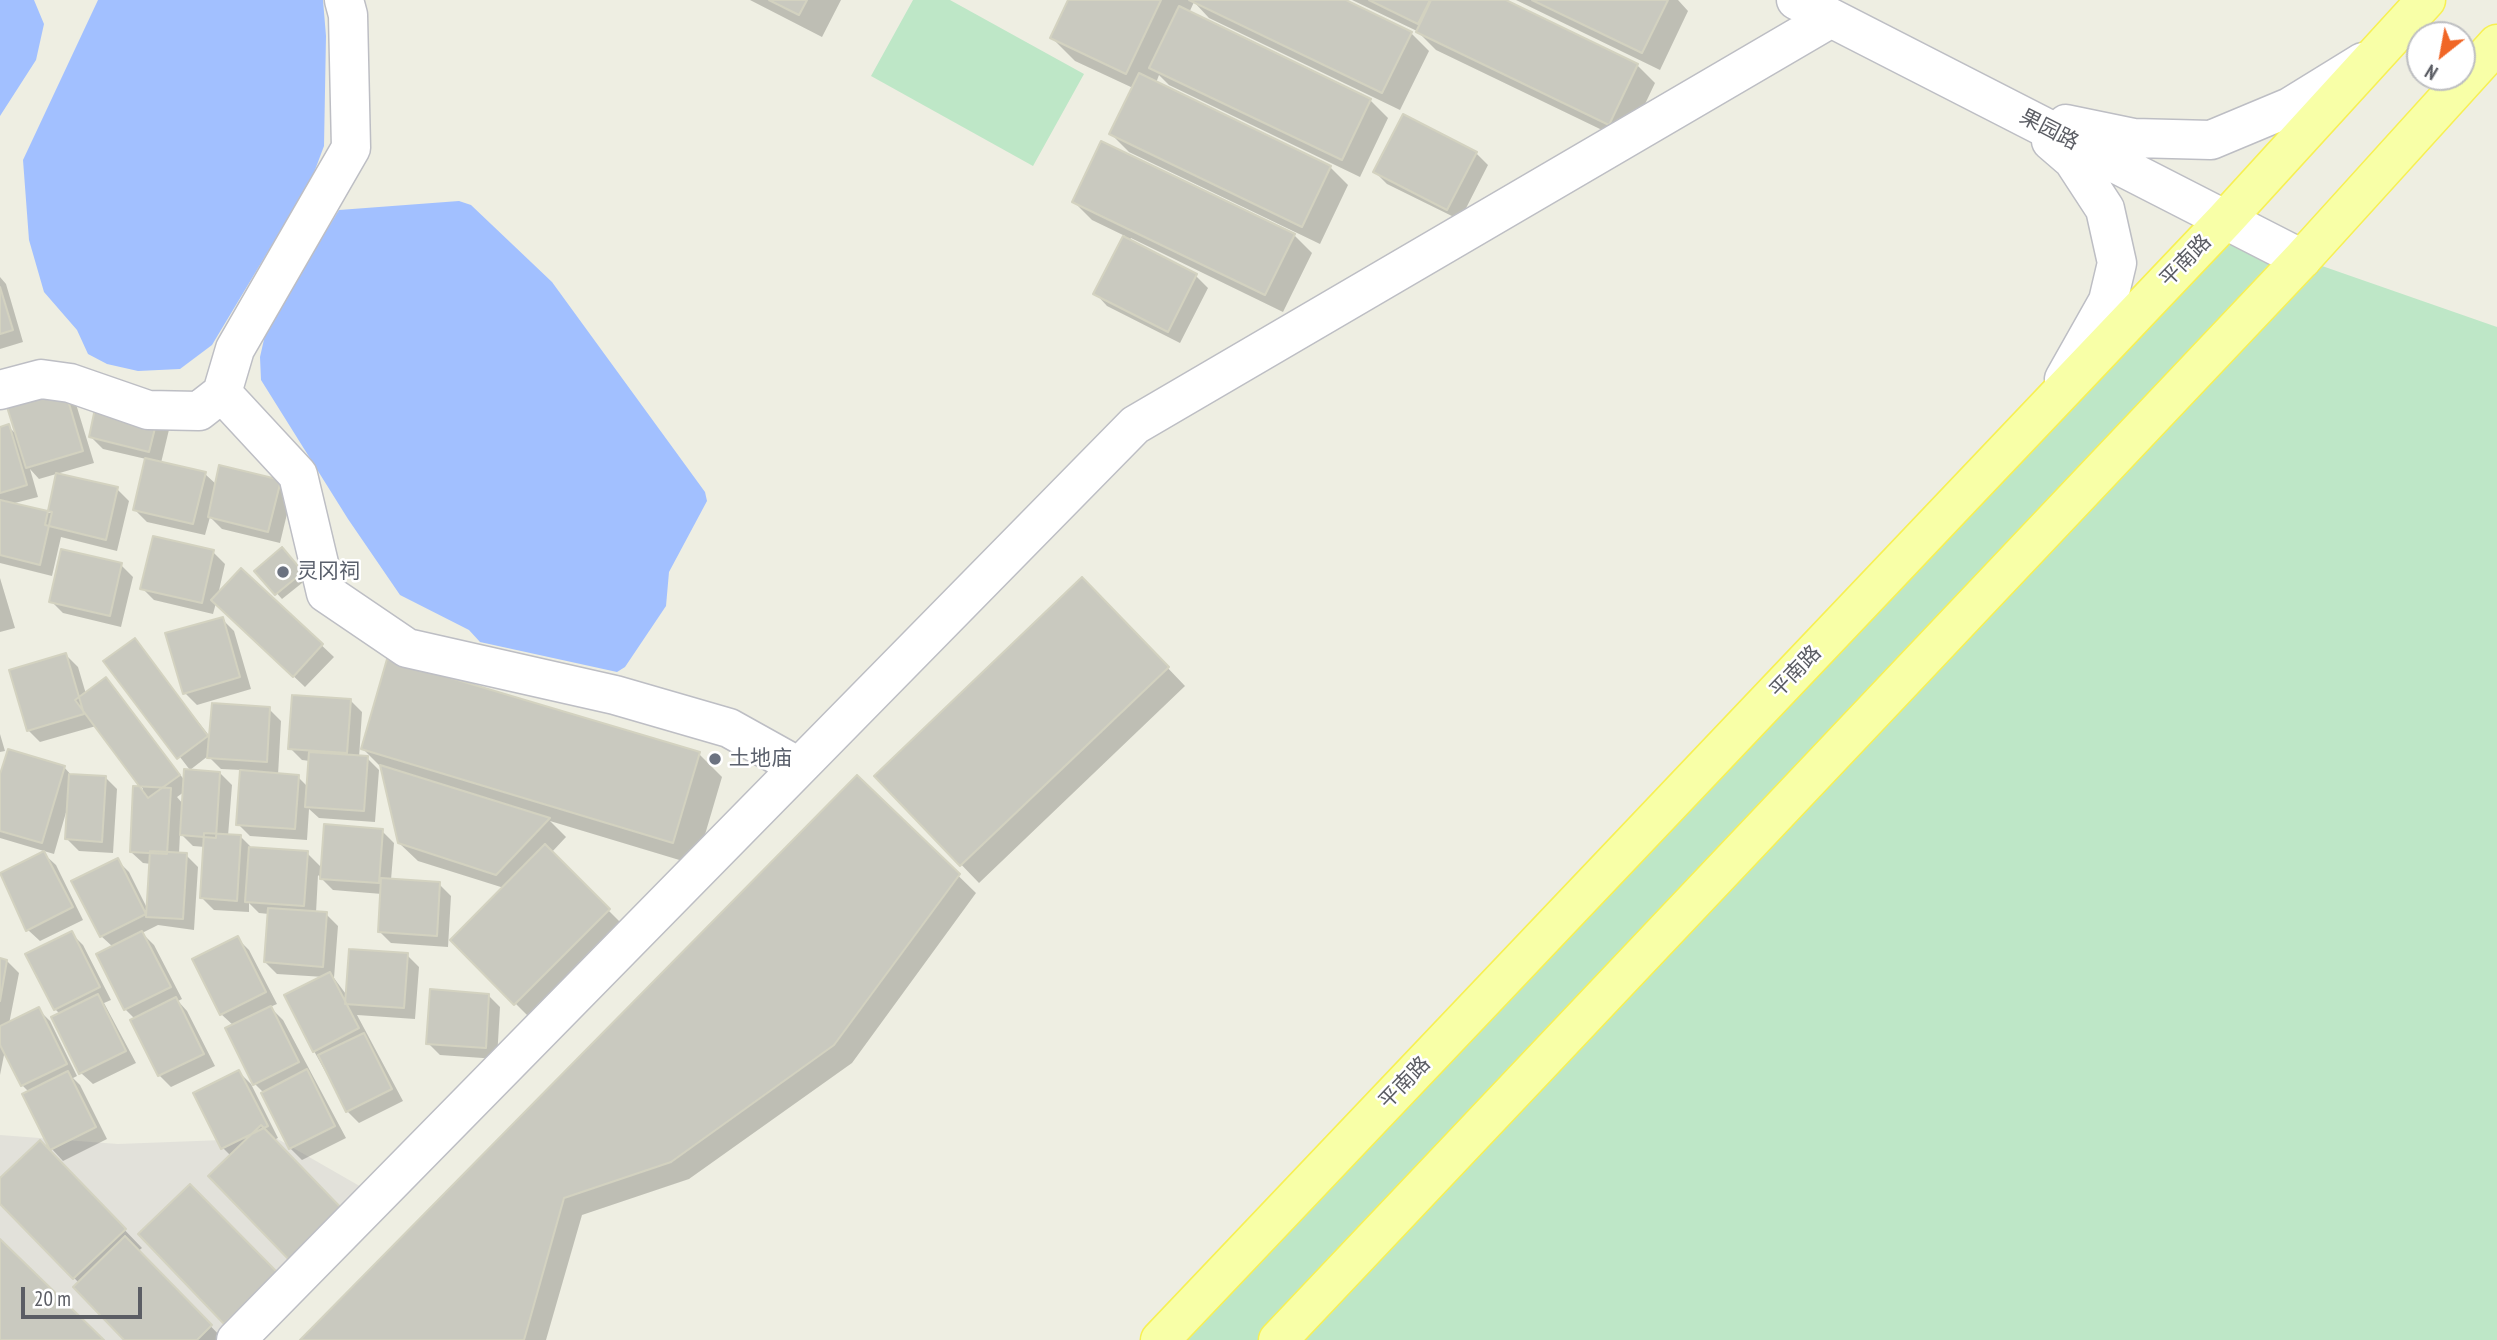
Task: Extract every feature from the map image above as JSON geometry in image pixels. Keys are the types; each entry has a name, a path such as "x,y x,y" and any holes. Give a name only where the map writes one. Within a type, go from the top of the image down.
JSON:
{"main road":[{"name":"平南路","path":"1160,1340 2225,220 2426,0"},
{"path":"1278,1340 2302,259 2497,44"}],"street":[{"path":"0,390 41,379 70,383 148,410 199,411 222,393 235,349 351,148 348,15 344,0"},
{"name":"果园路","path":"1796,0 2302,259"},
{"path":"236,1340 1135,425 1831,18"},
{"path":"2020,114 2134,138 2211,140 2290,107 2379,51"},
{"path":"2020,114 2073,160 2105,209 2117,263 2108,301 2049,405"},
{"path":"222,393 298,475 326,593 407,648 615,695 729,728 799,767"}],"shaded area":[{"path":"0,1135 118,1144 276,1138 377,1196 236,1340 0,1340"}],"green space":[{"path":"913,0 950,0 1084,74 1033,166 871,76"},
{"path":"2225,220 2302,259 2497,327 2497,1340 1160,1340"}],"water":[{"path":"0,0 34,0 44,24 36,60 0,116"},
{"path":"98,0 323,0 326,36 324,146 312,178 212,345 180,369 138,371 107,364 88,354 77,330 44,292 29,240 23,160"},
{"path":"459,201 471,205 552,282 705,492 707,501 669,572 666,606 625,667 617,672 480,642 469,630 400,595 348,519 261,380 260,357 267,326 339,210"}],"building":[{"path":"769,0 807,0 799,15"},
{"path":"1068,0 1161,0 1126,74 1050,38"},
{"path":"1189,0 1346,0 1412,32 1382,93"},
{"path":"1369,0 1430,0 1418,24"},
{"path":"1431,0 1506,0 1638,64 1609,125 1416,32"},
{"path":"1532,0 1668,0 1642,53"},
{"path":"1179,6 1371,99 1342,160 1149,68"},
{"path":"1139,73 1331,166 1302,227 1109,134"},
{"path":"1403,114 1477,152 1447,210 1373,172"},
{"path":"1101,141 1295,234 1265,295 1072,202"},
{"path":"1123,236 1197,274 1168,332 1093,294"},
{"path":"0,287 13,330 0,334"},
{"path":"100,385 162,400 149,452 89,437"},
{"path":"65,390 83,451 26,468 7,407"},
{"path":"9,424 27,485 0,493 0,427"},
{"path":"145,458 206,472 193,524 133,510"},
{"path":"219,465 281,480 268,532 208,517"},
{"path":"56,473 118,487 106,540 45,525"},
{"path":"0,500 52,512 40,565 0,555"},
{"path":"153,536 214,550 202,603 140,589"},
{"path":"282,547 303,572 275,595 254,571"},
{"path":"61,549 122,563 110,616 49,602"},
{"path":"241,568 323,644 293,677 211,600"},
{"path":"1082,577 1169,667 960,866 874,776"},
{"path":"223,617 240,677 183,694 165,633"},
{"path":"135,638 208,736 177,759 103,661"},
{"path":"66,653 84,714 27,731 9,670"},
{"path":"387,659 700,752 673,843 361,749"},
{"path":"106,677 180,775 148,798 75,700"},
{"path":"292,695 351,699 347,753 288,749"},
{"path":"212,703 270,707 267,762 207,758"},
{"path":"8,749 65,766 42,843 0,831 0,774"},
{"path":"309,752 368,756 364,811 305,807"},
{"path":"380,765 550,818 496,875 398,843"},
{"path":"184,769 220,772 216,838 180,835"},
{"path":"240,770 299,775 295,829 236,825"},
{"path":"69,774 106,776 102,842 65,839"},
{"path":"857,775 960,874 834,1045 671,1162 564,1198 524,1340 300,1340"},
{"path":"133,786 171,788 167,854 130,852"},
{"path":"324,824 383,829 379,883 320,879"},
{"path":"204,833 241,835 237,901 200,898"},
{"path":"545,844 610,909 514,1005 450,940"},
{"path":"249,847 308,851 304,906 245,902"},
{"path":"44,851 73,907 26,931 0,873"},
{"path":"150,851 187,853 183,919 146,917"},
{"path":"118,858 146,914 100,937 71,881"},
{"path":"381,878 440,882 437,936 378,932"},
{"path":"268,908 327,912 323,967 264,962"},
{"path":"72,931 100,987 54,1010 25,954"},
{"path":"142,931 171,987 124,1010 96,954"},
{"path":"238,936 266,992 220,1015 192,959"},
{"path":"349,949 408,953 404,1008 345,1004"},
{"path":"0,958 7,960 0,1001"},
{"path":"330,972 359,1028 313,1052 284,995"},
{"path":"430,989 489,994 486,1048 426,1044"},
{"path":"98,994 126,1051 79,1074 51,1017"},
{"path":"176,997 204,1054 158,1076 130,1020"},
{"path":"271,1006 299,1062 253,1085 225,1028"},
{"path":"39,1007 67,1064 21,1086 0,1045 0,1026"},
{"path":"364,1033 392,1089 346,1112 318,1055"},
{"path":"307,1069 335,1126 289,1149 261,1093"},
{"path":"239,1070 268,1126 221,1149 193,1093"},
{"path":"68,1071 96,1127 50,1150 22,1094"},
{"path":"261,1125 347,1214 294,1265 208,1176"},
{"path":"40,1140 126,1229 73,1279 0,1204 0,1178"},
{"path":"190,1184 277,1272 224,1324 138,1234"},
{"path":"125,1236 212,1325 197,1340 124,1340 73,1287"},
{"path":"0,1239 104,1340 0,1340"}],"place":[{"name":"灵冈祠","path":"283,572"},
{"name":"土地庙","path":"715,759"}]}
